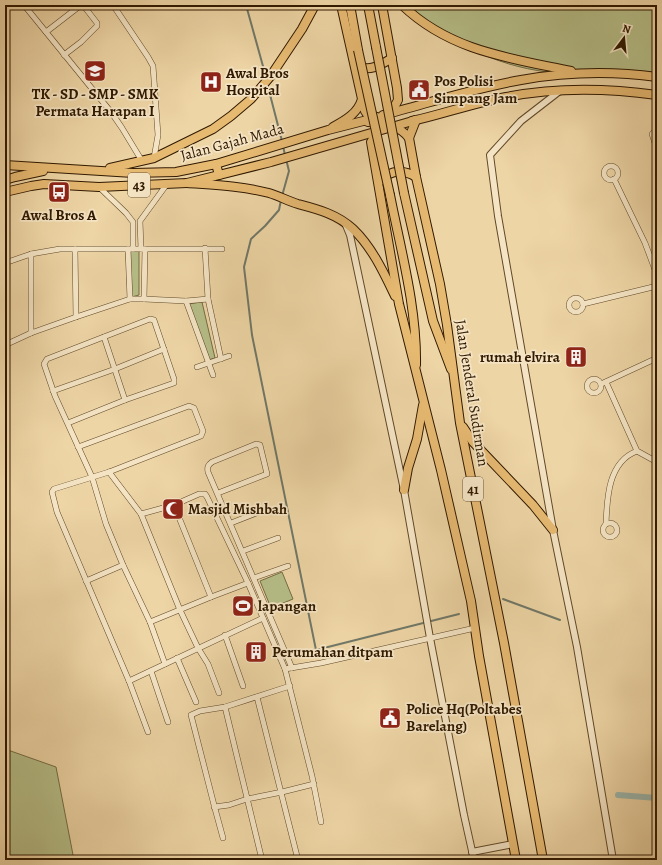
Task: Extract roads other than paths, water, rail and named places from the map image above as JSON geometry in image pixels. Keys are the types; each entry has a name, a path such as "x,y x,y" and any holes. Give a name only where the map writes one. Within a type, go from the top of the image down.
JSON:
{"main road":[{"path":"92,171 117,168 154,158 213,129 231,116 250,99 270,77 302,29 315,5"},
{"path":"341,5 365,111 369,116 395,126 409,138 416,120"},
{"path":"350,5 358,50 390,195 408,286 416,340 416,372"},
{"path":"368,5 404,193 433,321 454,375"},
{"path":"382,5 397,88 398,100 392,113"},
{"path":"402,5 431,28 462,44 517,61 580,73 628,74 657,77"},
{"path":"355,65 363,68 371,68 381,65 392,58"},
{"name":"Jalan Gajah Mada","path":"5,165 133,173 162,173 190,170 216,164 354,123 382,121 392,113 401,110 500,84 541,77 580,73"},
{"path":"356,137 505,97 528,93 561,90 615,91 657,95"},
{"path":"328,130 351,116 360,105 362,99"},
{"path":"356,137 369,132 382,121 401,110"},
{"path":"382,121 405,122 416,120"},
{"path":"377,132 382,121"},
{"name":"41","path":"377,132 371,142 399,304 442,470 471,601 516,860"},
{"name":"Jalan Gajah Mada","path":"5,192 44,184 100,186 187,183 271,162 356,137"},
{"name":"Jalan Jenderal Sudirman","path":"409,138 416,177 440,284 460,423 504,643 544,860"},
{"path":"216,164 219,175"},
{"path":"5,180 33,173 60,169"},
{"path":"379,186 384,178 392,173 403,172 409,173 416,177"},
{"path":"187,183 248,189 268,193 296,203 317,208 343,221 363,239 399,304"},
{"path":"404,490 405,479 417,439 424,401"},
{"path":"460,423 473,442 533,504 553,530"}],"street":[{"path":"24,5 122,128 142,161"},
{"path":"46,32 82,5 97,23 97,26 81,42 64,55"},
{"path":"113,5 153,66 158,135 154,158"},
{"path":"561,90 521,121 490,155 498,216 553,530 578,647 613,860"},
{"path":"657,132 654,132 652,136 657,149"},
{"path":"614,179 645,243 657,275"},
{"path":"144,299 143,249 140,221 167,184"},
{"path":"100,186 133,222 130,300"},
{"path":"133,222 140,221"},
{"path":"343,221 350,235 404,490 430,638 474,860"},
{"path":"75,248 76,317"},
{"path":"5,264 31,254 75,248 222,249"},
{"path":"205,248 208,299 221,359"},
{"path":"31,254 31,333"},
{"path":"583,304 657,286"},
{"path":"5,345 31,333 130,300 144,299 186,301 208,299"},
{"path":"186,301 213,375"},
{"path":"68,423 125,400 174,383 164,349 152,319 48,359 44,366 53,391 92,477 106,524 123,565 150,622 165,664"},
{"path":"104,337 125,400"},
{"path":"53,391 115,369 164,349"},
{"path":"197,367 229,356"},
{"path":"657,358 604,383 638,451 657,462"},
{"path":"78,447 188,406 194,408 203,431 201,436 109,472 54,489 52,492 57,512 129,681 148,732"},
{"path":"218,493 267,474 260,445 256,444 210,463 208,472 292,668"},
{"path":"606,524 608,493 613,478 620,464 626,457 638,451"},
{"path":"109,472 141,514 180,610 198,648 208,664 219,693"},
{"path":"141,514 174,505 199,494 205,494 248,582 285,670 314,784 321,822"},
{"path":"174,505 211,597"},
{"path":"231,523 259,512"},
{"path":"243,552 278,538"},
{"path":"86,581 123,565"},
{"path":"254,578 288,566"},
{"path":"150,622 248,582"},
{"path":"129,681 263,618"},
{"path":"285,670 475,628"},
{"path":"225,635 243,686"},
{"path":"177,658 196,702"},
{"path":"151,671 168,722"},
{"path":"223,838 191,717 193,714 200,711 225,707 290,686"},
{"path":"257,696 298,860"},
{"path":"225,707 262,860"},
{"path":"214,807 229,805 247,799 314,784"},
{"path":"472,852 513,844"}],"waterway":[{"path":"246,5 266,77"},
{"path":"267,83 282,141"},
{"path":"283,146 285,155"},
{"path":"282,196 289,171 286,159"},
{"path":"281,200 279,210 251,239 244,267 252,335 316,650 459,614"},
{"path":"503,599 560,620"},
{"path":"618,795 657,798"}],"place":[{"name":"TK - SD - SMP - SMK Permata Harapan I","path":"95,71"},
{"name":"Awal Bros Hospital","path":"211,82"},
{"name":"Pos Polisi Simpang Jam","path":"419,90"},
{"name":"Awal Bros A","path":"59,192"},
{"name":"rumah elvira","path":"576,357"},
{"name":"Masjid Mishbah","path":"173,509"},
{"name":"lapangan","path":"243,606"},
{"name":"Perumahan ditpam","path":"256,652"},
{"name":"Police Hq(Poltabes Barelang)","path":"390,718"}]}
